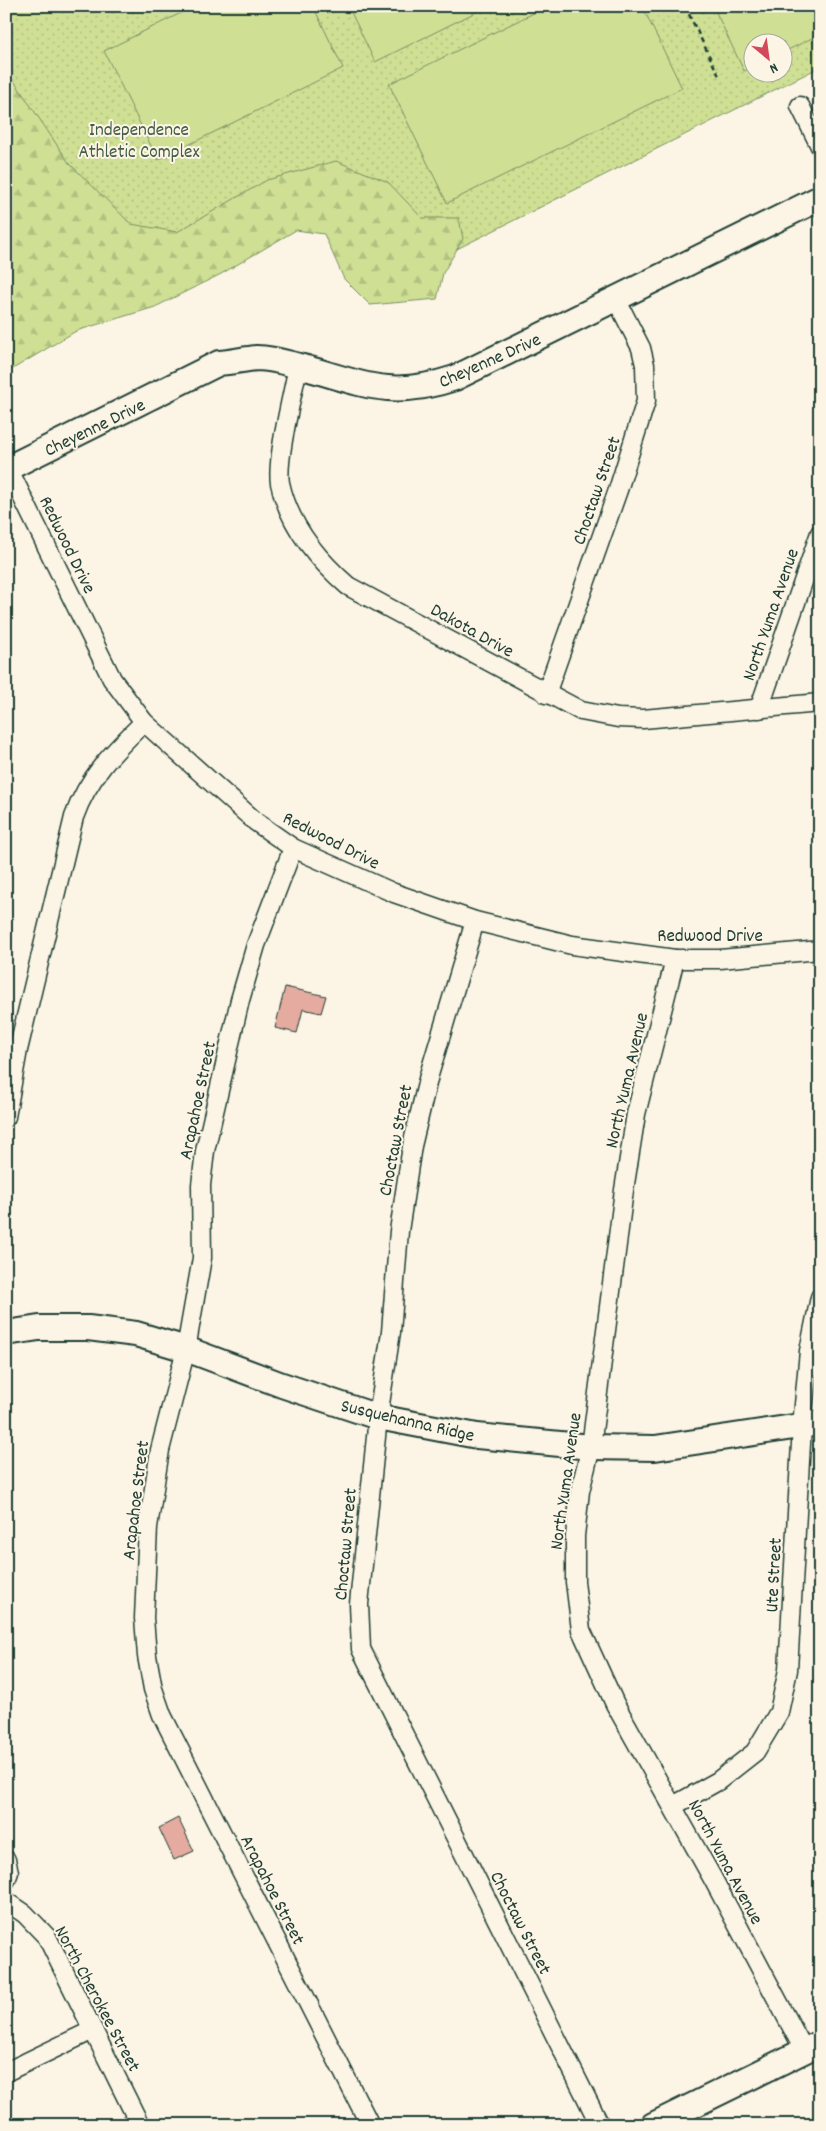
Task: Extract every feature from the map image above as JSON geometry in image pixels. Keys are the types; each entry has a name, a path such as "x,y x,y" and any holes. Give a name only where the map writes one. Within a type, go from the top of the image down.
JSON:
{"street":[{"path":"800,106 820,146"},
{"name":"Cheyenne Drive","path":"7,469 219,364 258,358 298,366 377,388 399,390 427,387 455,378 820,198"},
{"name":"Choctaw Street","path":"546,694 618,490 646,401 645,365 641,348 616,300"},
{"name":"Dakota Drive","path":"298,366 283,448 280,482 291,516 309,547 327,568 348,586 546,694 581,711 618,718 643,719 820,703"},
{"name":"Redwood Drive","path":"7,469 112,678 144,722 256,822 293,848 394,894 475,922 572,945 675,959 720,959 820,950"},
{"name":"North Yuma Avenue","path":"759,709 820,533"},
{"path":"6,1118 18,1050 74,817 81,798 103,763 144,722"},
{"name":"Arapahoe Street","path":"293,848 256,945 240,1000 205,1151 200,1185 202,1258 186,1349 160,1450 148,1527 144,1618 147,1656 153,1689 162,1715 370,2125"},
{"name":"Choctaw Street","path":"475,922 429,1075 412,1146 399,1231 391,1332 378,1416 359,1604 361,1649 600,2125"},
{"name":"North Yuma Avenue","path":"675,959 636,1114 612,1277 592,1447 580,1491 575,1536 575,1582 581,1630 614,1704 812,2047"},
{"name":"Ute Street","path":"672,1806 718,1781 755,1752 779,1712 788,1670 811,1424 809,1351 820,1297"},
{"name":"Susquehanna Ridge","path":"6,1333 39,1328 88,1328 136,1334 186,1349 282,1386 378,1416 477,1436 592,1447 655,1448 811,1424"},
{"path":"6,1860 9,1872 6,1880"},
{"name":"North Cherokee Street","path":"6,1901 25,1914 46,1937 140,2125"},
{"path":"6,2072 92,2030"},
{"path":"653,2125 812,2047"}],"path":[{"path":"685,6 720,78"}],"green space":[{"name":"Independence Athletic Complex","path":"6,6 820,6 820,67 794,80 794,32 744,32 744,82 790,82 375,290 322,195 91,311 6,213"},
{"path":"195,6 313,6 343,68 158,160 104,51"},
{"path":"348,6 488,6 375,62"},
{"path":"548,6 642,6 682,88 447,203 389,84"},
{"path":"713,6 820,6 820,34 794,47 794,32 744,32 744,71"},
{"path":"6,69 69,163 131,224 177,232 267,180 336,161 388,182 422,218 459,218 463,239 443,273 437,299 370,305 344,279 324,234 296,230 221,274 155,307 76,331 6,373"}],"building":[{"path":"285,987 326,996 321,1013 303,1009 297,1033 275,1028"},
{"path":"178,1818 194,1851 174,1860 159,1828"}]}
